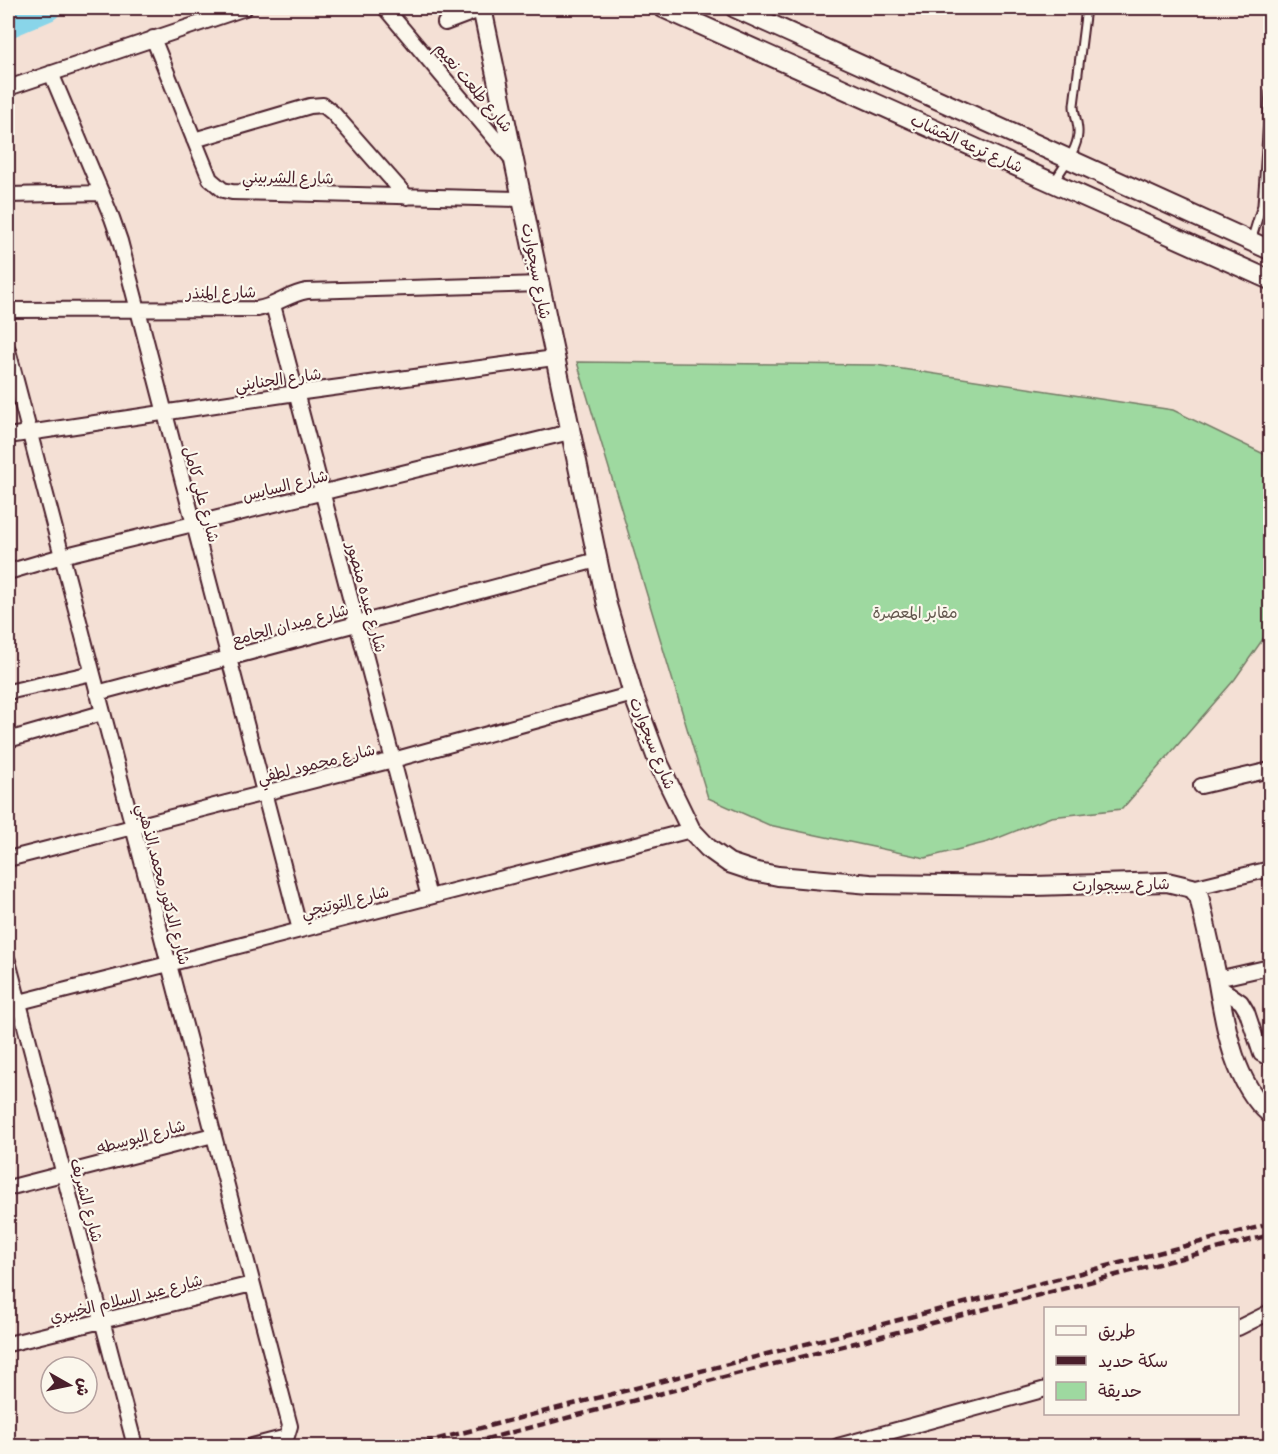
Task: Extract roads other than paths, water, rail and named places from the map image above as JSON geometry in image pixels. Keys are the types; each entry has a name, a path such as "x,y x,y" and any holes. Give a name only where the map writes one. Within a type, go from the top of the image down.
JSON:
{"street":[{"path":"8,88 245,8"},
{"name":"شارع طلعت نعيم","path":"385,8 514,161"},
{"path":"445,23 482,8"},
{"name":"شارع سيجوارت","path":"482,8 597,560 619,651 659,764 691,830 708,848 729,862 753,871 778,876 870,884 1034,886 1167,882 1192,888 1199,896 1226,1026 1242,1076 1253,1097 1270,1114"},
{"name":"شارع ترعه الخشاب","path":"663,8 1270,280"},
{"name":"شارع ترعه الخشاب","path":"735,8 1270,250"},
{"name":"شارع الشربيني","path":"153,38 210,179 223,190 522,199"},
{"name":"شارع علي كامل","path":"51,73 120,241 136,310 300,930"},
{"path":"194,140 310,106 323,105 333,113 407,197"},
{"path":"8,195 102,193"},
{"path":"1239,267 1251,241"},
{"name":"شارع المنذر","path":"8,310 249,310 273,305 288,295 307,291 540,284"},
{"name":"شارع عبده منصور","path":"273,305 429,897"},
{"name":"شارع الدكتور محمد الذهبي","path":"8,350 10,366 290,1426 287,1436 252,1446"},
{"name":"شارع الجنايني","path":"8,436 296,393 554,358"},
{"name":"شارع السايس","path":"8,572 62,556 570,432"},
{"name":"شارع ميدان الجامع","path":"97,693 597,560"},
{"path":"8,692 92,673"},
{"name":"شارع محمود لطفي","path":"8,859 393,760 633,694"},
{"path":"8,740 102,713"},
{"path":"1201,786 1270,770"},
{"name":"شارع التوتنجي","path":"13,1004 691,830"},
{"path":"1192,888 1270,869"},
{"name":"شارع الشريف","path":"8,961 13,1004 63,1173 135,1446"},
{"path":"1217,983 1270,967"},
{"path":"1217,983 1240,1002 1247,1012 1261,1054 1270,1059"},
{"name":"شارع البوسطه","path":"8,1188 213,1135"},
{"name":"شارع عبد السلام الخبيري","path":"8,1344 252,1284"},
{"path":"1239,1328 1270,1312"},
{"path":"838,1446 1044,1390"}],"lane":[{"path":"1054,182 1069,158 1078,135 1074,115 1086,8"},
{"path":"1251,241 1262,206 1270,92"}],"waterway":[{"path":"8,25 48,8"}],"railway":[{"path":"411,1446 1270,1224"},
{"path":"459,1446 1270,1235"}],"park label":[{"name":"مقابر المعصرة","path":"915,612"}]}
